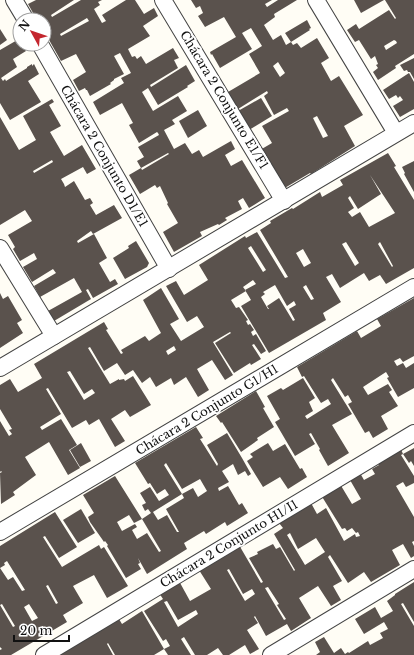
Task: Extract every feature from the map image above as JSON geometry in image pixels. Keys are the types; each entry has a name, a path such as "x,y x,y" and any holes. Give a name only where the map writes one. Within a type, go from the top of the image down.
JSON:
{"street":[{"path":"14,0 21,12"},
{"name":"Chácara 2 Conjunto E1/F1","path":"163,0 284,201"},
{"path":"316,0 396,133"},
{"name":"Chácara 2 Conjunto D1/E1","path":"45,52 169,269"},
{"path":"0,368 414,123"},
{"path":"0,248 54,336"},
{"name":"Chácara 2 Conjunto G1/H1","path":"0,532 414,288"},
{"name":"Chácara 2 Conjunto H1/I1","path":"44,655 414,433"},
{"path":"271,655 414,569"}],"building":[{"path":"36,0 74,0 52,14 52,12 32,12 28,4"},
{"path":"81,0 102,0 98,2 100,5 94,9 102,23 106,21 102,15 126,0 135,0 144,14 154,8 158,16 143,26 150,36 128,49 132,57 135,56 137,59 141,56 146,64 173,48 179,58 174,60 178,68 150,85 151,87 186,65 195,81 187,86 188,87 158,105 148,88 142,92 153,111 178,96 187,111 172,120 175,124 164,130 174,149 185,143 192,154 199,150 203,157 231,141 235,149 225,155 231,166 242,160 265,198 249,208 243,198 238,201 242,209 225,218 227,220 219,225 218,224 200,232 202,236 174,252 163,232 178,223 167,204 168,203 160,186 157,188 155,185 140,194 129,175 141,168 137,161 144,157 138,147 159,135 158,133 157,132 139,143 129,125 133,123 122,103 100,115 93,102 124,83 121,78 131,73 120,53 114,56 124,74 114,79 110,83 111,84 90,96 85,88 79,91 73,80 86,72 76,54 61,61 52,45 52,17","holes":["87,18 89,21 61,36 60,34","168,153 169,154 142,170 141,168"]},
{"path":"191,0 272,0 265,4 267,7 278,0 297,0 274,14 275,17 264,25 273,40 281,35 286,45 291,42 293,45 297,43 301,48 317,38 329,58 321,63 331,81 339,76 363,115 344,126 355,146 311,174 310,173 283,189 260,150 272,143 262,126 289,111 287,108 274,115 264,96 268,93 267,91 238,109 228,92 260,73 249,54 262,46 251,28 242,33 252,49 220,68 210,52 236,37 224,17 205,27 198,16 203,13 200,6 196,8","holes":["278,62 285,73 280,77 273,66","317,116 328,136 323,138 313,118"]},
{"path":"354,0 384,0 361,13"},
{"path":"385,0 414,0 414,54 395,66 396,68 378,80 373,72 378,68 376,65 378,64 375,56 371,59 359,40 355,42 347,30 356,24 359,29 389,10 395,19 396,18","holes":["394,40 397,43 386,50 384,46"]},
{"path":"307,20 311,28 309,29 310,30 291,42 285,33"},
{"path":"0,29 7,40 0,45"},
{"path":"12,43 12,52 24,52 13,59 17,67 1,78 3,81 5,79 6,81 32,64 32,66 34,64 39,74 28,81 41,102 10,120 0,103 0,50"},
{"path":"414,58 414,79 410,72 407,70 404,71 400,65"},
{"path":"409,73 414,82 414,109 400,117 393,106 403,100 400,96 398,98 396,95 389,99 383,90"},
{"path":"261,98 272,116 249,130 238,111"},
{"path":"52,99 54,102 49,105 61,126 50,132 64,156 82,145 96,169 87,174 83,167 61,179 65,187 74,181 85,200 90,198 93,203 90,205 96,215 114,205 122,218 93,234 91,231 77,241 78,243 94,234 107,258 99,263 110,282 115,279 118,284 93,298 88,289 86,290 91,299 54,321 48,311 82,292 74,278 40,297 34,286 56,273 53,269 32,282 23,267 37,259 34,253 20,261 13,249 15,247 8,235 32,221 25,210 0,225 0,117 19,150 36,140 23,116","holes":["52,160 53,162 34,173 33,171"]},
{"path":"198,110 207,126 188,138 179,121"},
{"path":"388,153 396,166 394,167 414,200 414,268 386,284 380,275 369,281 364,273 340,288 332,274 326,277 341,302 323,313 326,320 269,353 241,306 251,300 246,291 231,300 236,308 239,307 248,320 246,321 248,325 250,324 254,330 251,332 253,336 256,334 266,351 261,354 254,344 252,345 261,359 251,365 250,363 234,373 215,343 231,333 230,332 213,342 233,375 225,380 212,360 197,369 209,390 198,397 186,377 174,385 171,378 156,387 150,377 142,383 133,370 125,375 117,363 104,371 90,347 88,348 110,384 119,379 124,379 125,381 133,376 151,405 130,417 125,410 111,419 125,441 115,447 99,419 89,425 86,420 72,428 48,388 46,389 61,414 40,427 42,430 61,419 77,445 69,450 80,468 68,475 49,442 25,457 36,475 13,492 15,495 1,504 0,473 2,472 0,472 0,421 9,436 12,434 9,430 12,429 0,409 0,385 10,379 18,392 42,378 34,364 104,322 108,329 106,330 121,354 123,353 121,350 145,336 149,341 161,333 143,300 161,288 179,319 170,324 181,341 204,327 197,316 187,322 166,286 176,281 184,295 208,280 199,265 245,236 246,238 257,232 285,278 288,277 260,230 271,223 270,221 320,192 322,197 343,185 340,180","holes":["370,175 395,213 369,227 360,212 352,217 348,212 354,208 348,198 350,196 358,209 381,194","346,242 359,263 355,266 342,244","380,242 393,266 392,267 378,244","251,246 266,270 263,272 248,248","303,249 311,263 304,267 296,253","253,280 256,284 245,290 243,287","275,285 287,306 294,301 296,305 289,309 295,320 293,321 279,298 267,306 268,309 261,297 265,294 263,292","306,285 314,299 311,300 303,287","174,346 176,350 168,355 166,351","70,371 84,394 92,389 95,393 84,400 67,372"]},
{"path":"414,161 414,192 404,174 405,173 402,167"},
{"path":"136,241 149,263 147,267 125,279 113,258 129,248 128,246"},
{"path":"0,293 3,299 8,296 22,320 17,323 23,333 0,348"},
{"path":"414,298 414,356 403,362 400,358 394,361 397,366 403,363 406,368 414,363 414,388 398,397 387,378 389,377 386,372 363,387 368,395 388,384 392,390 389,392 398,406 381,416 388,429 373,438 369,431 365,433 348,404 352,402 348,395 345,397 333,378 331,380 352,414 332,425 349,453 328,466 311,433 309,434 315,444 295,456 275,422 280,419 267,396 281,388 283,390 303,378 315,398 309,402 313,411 305,416 307,419 331,404 328,399 321,403 304,376 302,377 297,367 357,331 361,338 381,326 377,319"},
{"path":"256,391 265,407 263,408 274,427 257,438 258,440 241,452 222,422 221,423 216,416"},
{"path":"196,427 203,438 200,439 217,466 218,464 207,445 227,433 251,474 248,476 245,471 238,475 233,464 222,471 229,482 218,488 219,491 228,486 239,505 242,503 248,513 227,526 225,522 206,534 204,531 184,543 187,549 147,574 138,558 140,563 138,564 141,569 126,578 107,546 108,545 105,541 104,542 90,522 88,517 94,513 83,495 115,476 142,519 151,513 148,509 145,511 142,505 146,503 140,493 150,487 159,501 169,495 165,489 157,494 150,483 148,484 135,463","holes":["166,463 182,489 200,479 207,491 198,497 193,488 182,494 164,465","182,494 184,498 166,509 179,532 177,532 167,515 158,520 153,512","129,515 134,523 142,519 161,551 159,552 147,533 137,539 132,530 137,527 135,524 122,531 117,522"]},
{"path":"81,443 91,461 80,467 70,450"},
{"path":"268,443 273,451 285,444 300,469 302,468 307,477 288,489 280,477 263,487 247,461 253,457 250,454"},
{"path":"400,447 403,454 401,455 414,476 414,483 406,487 403,482 396,486 414,517 414,541 412,542 414,546 414,556 411,558 403,544 392,550 400,565 371,582 364,572 348,583 330,555 328,557 342,581 333,586 341,600 331,606 318,586 299,598 311,618 291,631 287,624 266,636 255,616 254,617 258,623 247,630 259,649 250,654 245,645 229,655 223,655 218,648 207,655 195,655 184,637 181,639 191,655 168,655 164,649 170,646 166,639 163,641 144,611 163,599 159,593 179,581 190,601 211,589 199,570 239,545 261,583 263,582 249,558 273,544 276,549 280,547 294,571 295,570 274,534 283,528 279,523 311,503 317,514 326,508 344,541 355,534 356,537 360,536 358,532 356,533 352,528 347,531 345,528 342,529 321,495 340,484 352,504 361,499 350,480 360,473 364,480 375,474 372,469 379,465 378,463","holes":["290,533 298,549 316,538 325,552 305,565 287,535","229,569 243,594 252,589 255,594 245,601 227,570","268,587 279,604 277,605 286,619 284,620 265,588","167,601 178,620 196,610 198,614 178,627 164,602"]},
{"path":"414,448 414,466 411,461 409,463 403,454"},
{"path":"81,509 95,533 78,543 63,520"},
{"path":"55,512 77,547 59,558 45,536 43,537 62,567 99,545 101,549 104,547 128,586 107,598 94,575 73,586 83,603 63,615 67,622 11,655 0,655 0,650 2,649 0,647 0,605 0,568 0,546","holes":["7,561 25,590 22,591 13,577 8,580 0,568 5,565 4,563","48,585 58,603 56,604 46,586","2,604 12,621 15,626 13,627 0,605","29,604 38,618 32,621 24,607"]},
{"path":"414,582 414,622 403,603 401,604 414,626 414,655 316,655 320,652 315,642 324,637 334,653 341,648 345,654 368,641 370,645 383,638 380,633 388,629 384,622 364,634 355,619 375,607 381,618 393,611 387,601"},
{"path":"142,611 164,649 154,655 115,655 108,643 107,644 113,655 59,655 119,619 122,624"}]}
